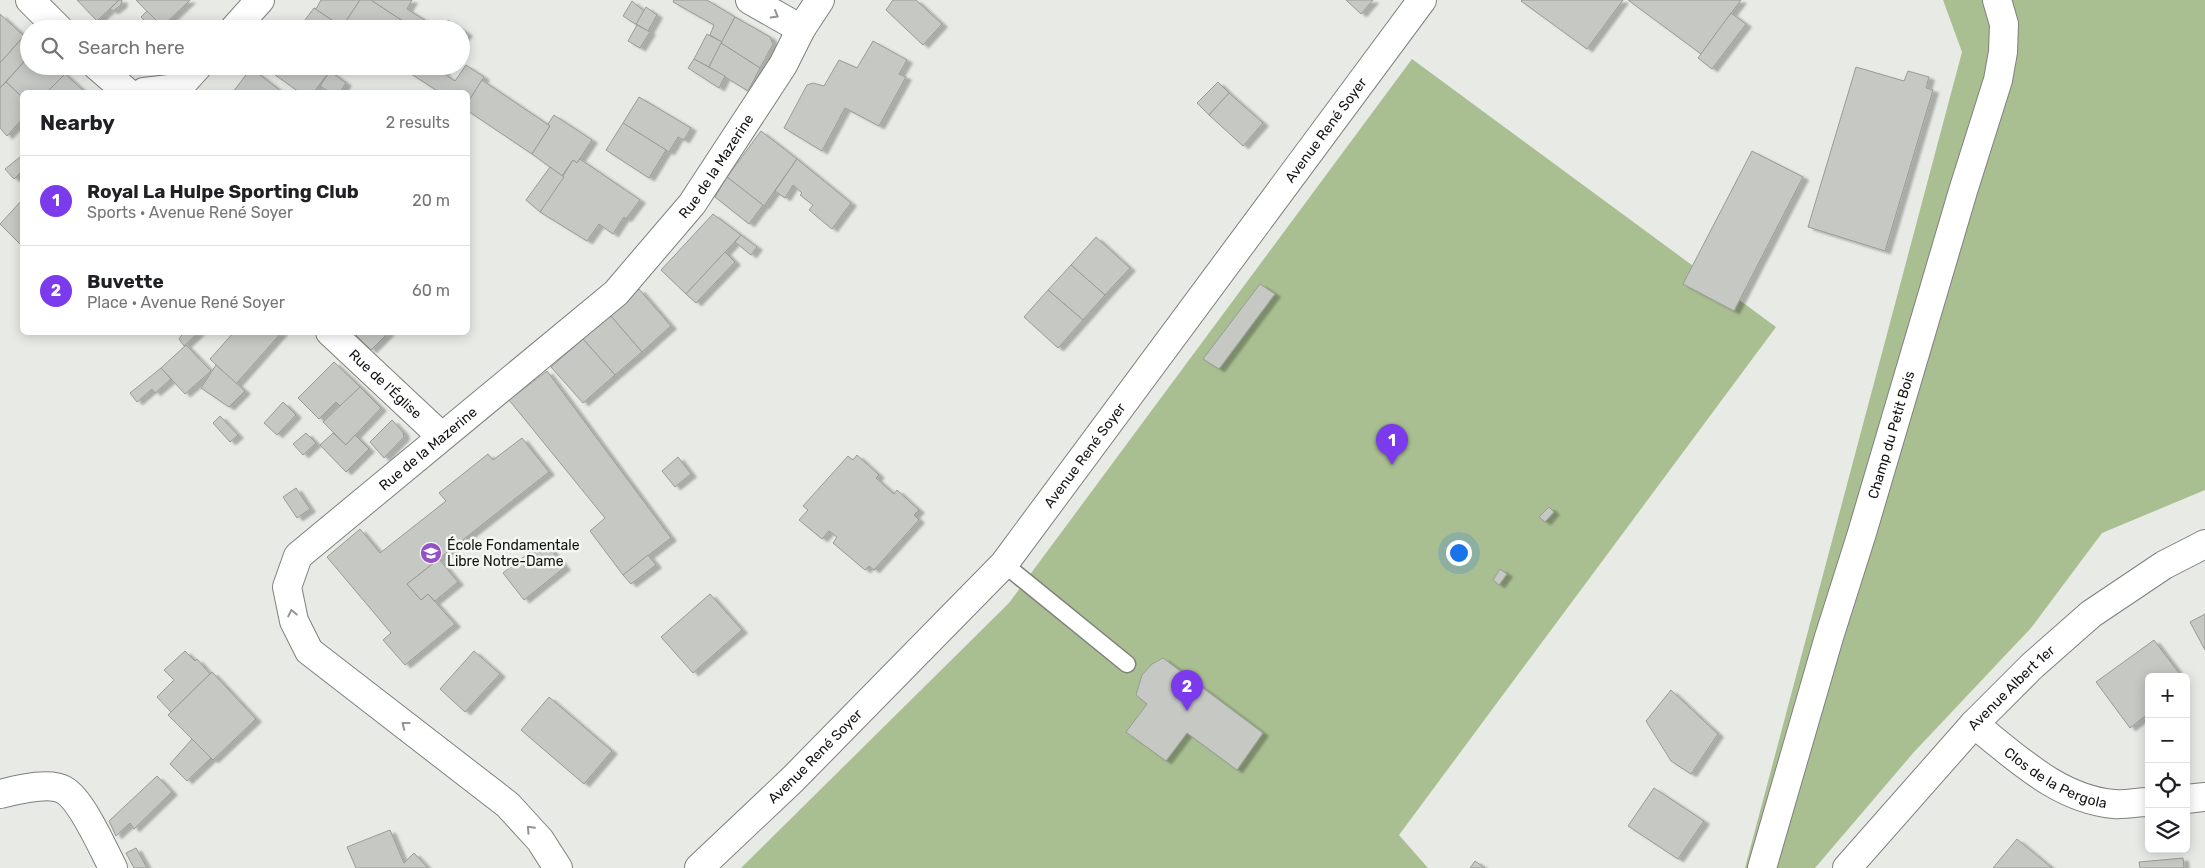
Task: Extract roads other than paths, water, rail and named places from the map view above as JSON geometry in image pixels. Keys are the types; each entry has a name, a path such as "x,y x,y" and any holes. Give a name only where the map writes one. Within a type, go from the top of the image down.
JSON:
{"street":[{"path":"30,0 50,20"},
{"path":"242,20 260,0"},
{"path":"750,0 801,29"},
{"name":"Rue de la Mazerine","path":"558,868 540,840 508,805 310,652 294,621 287,587 298,556 616,292 692,204 783,65 801,29 820,0"},
{"name":"Avenue René Soyer","path":"699,868 792,779 1004,564 1422,0"},
{"name":"Champ du Petit Bois","path":"1762,868 1934,286 1998,80 2003,52 2004,24 1997,0"},
{"path":"107,75 125,90"},
{"path":"161,90 178,88 190,75"},
{"name":"Rue de l'Église","path":"333,335 441,436"},
{"name":"Avenue Albert 1er","path":"1847,868 1974,724 2032,666 2091,614 2164,565 2205,544"},
{"name":"Clos de la Pergola","path":"1974,724 2034,772 2072,794 2114,804 2145,802"},
{"path":"0,794 39,786 64,790 81,808 113,868"},
{"path":"2190,799 2205,797"}],"lane":[{"path":"1004,564 1127,664"}],"place":[{"name":"Royal La Hulpe Sporting Club","path":"1392,465"},
{"name":"École Fondamentale Libre Notre-Dame","path":"431,553"},
{"name":"Buvette","path":"1187,711"}]}
